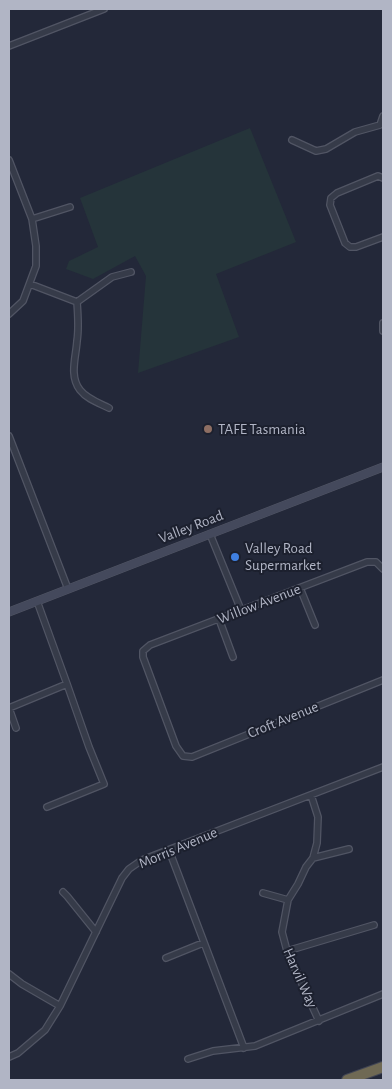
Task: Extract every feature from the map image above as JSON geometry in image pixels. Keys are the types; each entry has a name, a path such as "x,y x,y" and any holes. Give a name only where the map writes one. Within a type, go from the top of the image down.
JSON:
{"highway":[{"path":"347,1080 383,1067"}],"street":[{"path":"9,46 104,9"},
{"path":"292,140 316,151 326,149 355,132 380,125 383,116"},
{"path":"9,160 32,219 36,246 36,266 30,284 23,301 9,313"},
{"path":"383,178 378,176 337,193 330,198 330,205 345,243 350,247 356,247 383,237"},
{"path":"32,219 70,207"},
{"path":"77,302 112,277 131,272"},
{"path":"30,284 77,302"},
{"path":"77,302 78,340 74,370 76,384 89,399 109,408"},
{"path":"383,323 383,331"},
{"path":"9,436 68,588"},
{"name":"Valley Road","path":"9,612 383,468"},
{"path":"210,534 241,610"},
{"name":"Willow Avenue","path":"183,756 176,746 143,658 143,651 150,645 367,562 376,562 383,569"},
{"path":"300,588 315,626"},
{"path":"36,601 104,784 48,807"},
{"path":"219,619 234,657"},
{"name":"Croft Avenue","path":"183,756 192,757 383,680"},
{"path":"16,728 9,708 67,684"},
{"name":"Morris Avenue","path":"9,1058 18,1053 45,1030 60,1006 122,878 129,869 142,860 383,767"},
{"name":"Harvil Way","path":"311,795 318,816 317,842 313,858 288,900 282,932 286,951 319,1021"},
{"path":"313,858 349,849"},
{"path":"169,850 244,1048"},
{"path":"63,892 96,932"},
{"path":"262,893 288,900"},
{"path":"286,951 374,925"},
{"path":"166,958 203,943"},
{"path":"9,974 22,984 60,1006"},
{"path":"188,1059 213,1051 255,1046 383,994"}],"shaded area":[{"path":"250,128 296,242 216,274 239,337 138,373 146,276 135,256 93,279 66,269 69,261 98,247 80,198"}],"place":[{"name":"TAFE Tasmania","path":"208,429"},
{"name":"Valley Road Supermarket","path":"235,557"}]}
